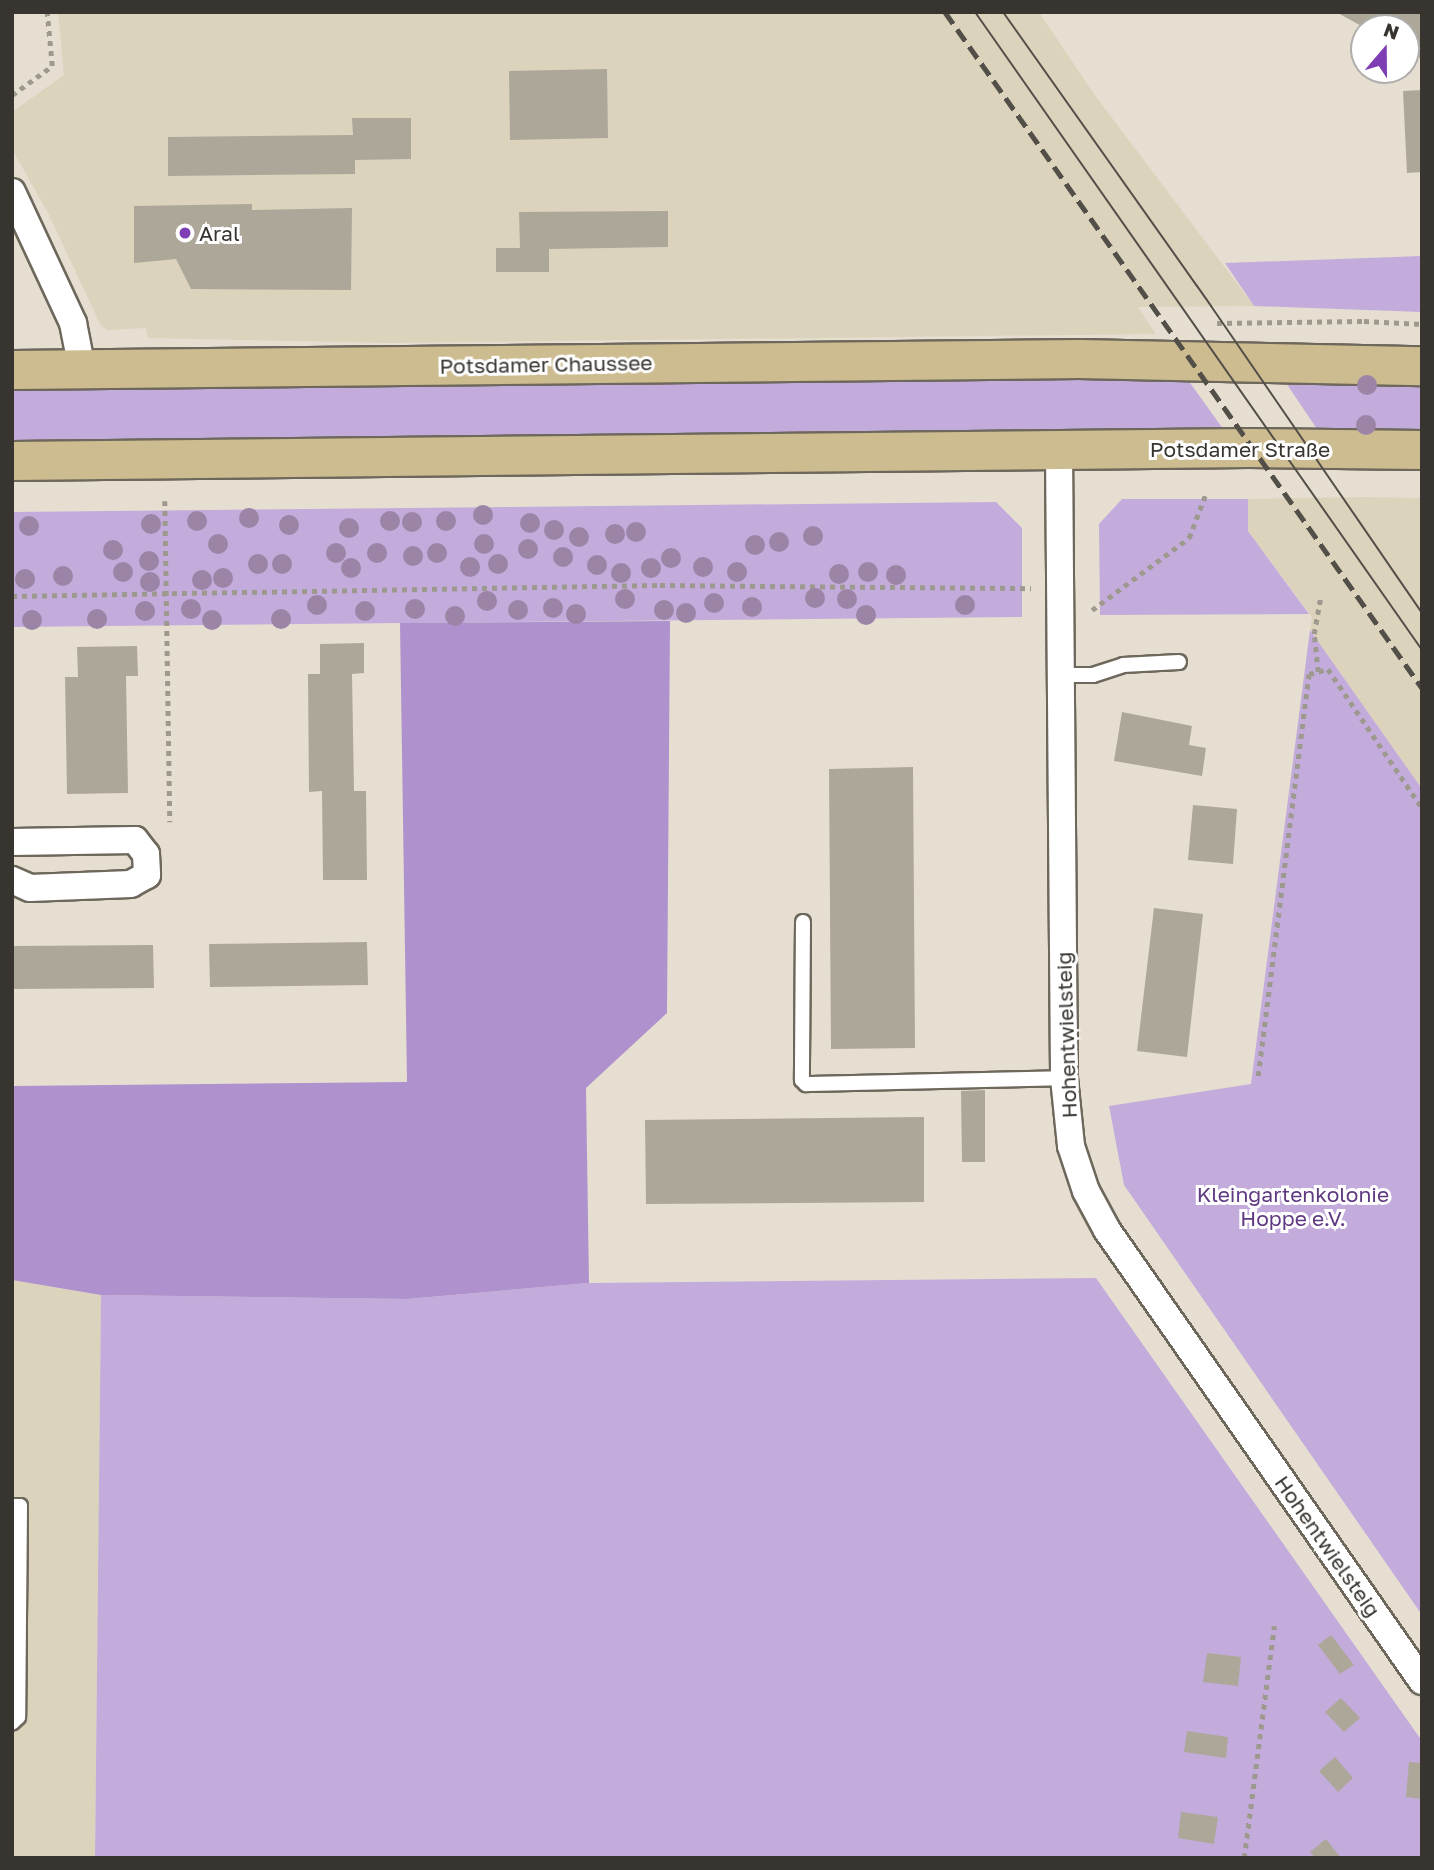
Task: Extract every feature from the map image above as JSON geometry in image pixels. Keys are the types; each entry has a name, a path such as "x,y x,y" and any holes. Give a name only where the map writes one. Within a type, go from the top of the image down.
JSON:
{"main road":[{"name":"Potsdamer Chaussee","path":"12,369 1079,359 1422,366"},
{"name":"Potsdamer Straße","path":"1059,450 1422,450"},
{"path":"12,461 1059,450"}],"street":[{"path":"12,192 73,323 82,369"},
{"name":"Hohentwielsteig","path":"1059,450 1064,1077 1071,1146 1086,1191 1107,1230 1422,1681"},
{"path":"12,842 135,841 146,854 147,875 131,884 30,888 12,880"}],"lane":[{"path":"1062,675 1093,674 1123,665 1179,662"},
{"path":"803,922 802,1080 806,1084 1064,1077"},
{"path":"12,1506 20,1506 18,1717 12,1723"}],"path":[{"path":"12,95 52,66 47,12"},
{"path":"1092,610 1189,538 1206,493"},
{"path":"164,501 170,822"},
{"path":"12,596 660,585 1031,587"},
{"path":"1318,672 1314,634 1321,596"},
{"path":"1258,1076 1309,674 1328,669 1422,808"},
{"path":"1244,1858 1274,1626"}],"shaded area":[{"path":"58,12 1039,12 1094,94 1254,306 1138,307 1156,334 390,343 148,338 146,328 108,330 101,326 49,215 12,149 12,112 64,75"},
{"path":"1420,498 1422,501 1422,789 1310,630 1312,617 1248,531 1248,499"},
{"path":"670,621 667,1013 586,1088 589,1283 407,1299 101,1295 12,1280 12,1086 407,1082 400,623"},
{"path":"12,1280 101,1295 95,1858 12,1858"}],"green space":[{"path":"1422,256 1422,312 1254,306 1225,263"},
{"path":"1183,373 1226,433 12,445 12,385"},
{"path":"1280,374 1422,380 1422,433 1319,432"},
{"path":"1122,499 1248,499 1248,531 1309,614 1100,615 1099,524"},
{"path":"996,502 1022,528 1022,617 12,627 12,512"},
{"name":"Kleingartenkolonie Hoppe e.V.","path":"1310,630 1422,789 1422,1615 1124,1185 1109,1106 1251,1084"},
{"path":"1096,1278 1422,1741 1422,1858 95,1858 101,1295 407,1299 589,1283"}],"building":[{"path":"1336,12 1422,12 1422,59 1420,14 1350,14 1350,20"},
{"path":"607,69 608,138 510,140 509,71"},
{"path":"1422,90 1422,172 1407,173 1403,91"},
{"path":"352,118 411,118 411,159 355,160 355,174 168,176 168,137 353,135"},
{"path":"252,204 252,210 352,208 351,290 191,289 176,259 134,263 134,206"},
{"path":"668,211 668,247 549,249 549,272 496,272 496,248 520,248 519,212"},
{"path":"364,643 364,673 352,674 354,791 366,791 367,880 323,880 322,791 309,792 308,674 320,674 320,644"},
{"path":"137,646 138,676 126,676 128,793 67,794 65,677 78,677 77,647"},
{"path":"1122,712 1192,726 1189,745 1206,748 1202,776 1114,761"},
{"path":"913,767 915,1048 831,1049 829,769"},
{"path":"1193,805 1237,809 1233,864 1188,860"},
{"path":"1154,908 1203,914 1187,1057 1137,1051"},
{"path":"367,942 368,985 210,987 209,944"},
{"path":"153,945 154,988 12,989 12,946"},
{"path":"985,1090 985,1162 962,1162 961,1091"},
{"path":"924,1117 924,1202 646,1204 645,1120"},
{"path":"1331,1635 1354,1665 1340,1674 1318,1645"},
{"path":"1207,1653 1241,1657 1238,1686 1203,1682"},
{"path":"1341,1698 1360,1718 1344,1732 1325,1712"},
{"path":"1187,1731 1228,1737 1226,1758 1184,1752"},
{"path":"1335,1757 1353,1778 1338,1792 1319,1771"},
{"path":"1409,1762 1422,1763 1422,1799 1406,1797"},
{"path":"1181,1812 1218,1817 1214,1844 1178,1838"},
{"path":"1326,1839 1341,1858 1315,1858 1310,1852"}],"tram line":[{"path":"975,12 1422,650"},
{"path":"1003,12 1211,306 1422,613"}],"railway":[{"path":"945,12 1422,688"}],"place":[{"name":"Aral","path":"185,233"}]}
